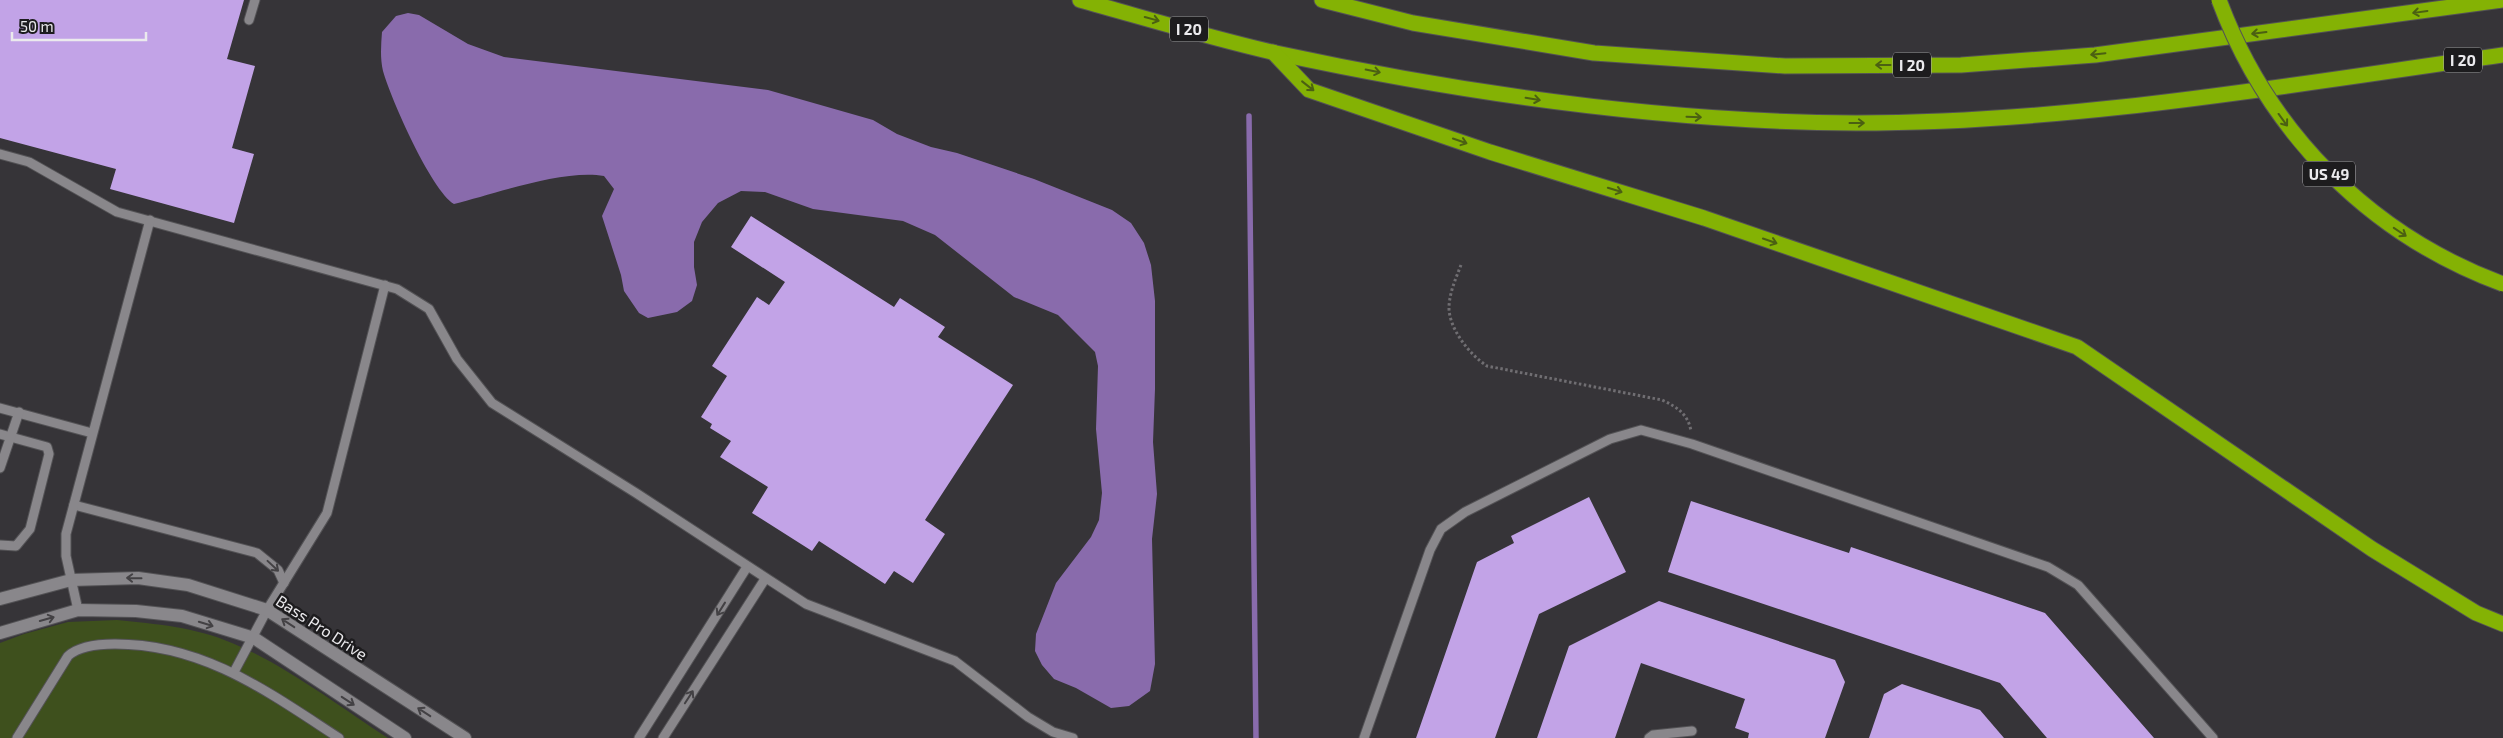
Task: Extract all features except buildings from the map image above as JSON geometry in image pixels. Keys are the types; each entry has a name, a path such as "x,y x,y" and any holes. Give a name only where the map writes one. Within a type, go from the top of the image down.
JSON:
{"highway":[{"name":"I 20","path":"1080,0 1274,52 1422,81 1545,101 1682,117 1857,123 2023,117 2195,99 2503,55"},
{"name":"I 20","path":"1322,0 1413,23 1594,53 1785,66 1961,65 2095,55 2503,0"},
{"name":"US 49","path":"2219,0 2245,60 2270,102 2298,140 2332,176 2368,209 2408,237 2450,261 2503,284"},
{"path":"1274,52 1309,90 1490,152 1704,218 2077,347 2372,549 2476,613 2503,624"}],"street":[{"name":"Bass Pro Drive","path":"0,599 71,580 138,578 188,585 267,610 465,738"},
{"path":"0,633 78,610 182,616 254,638 405,738"}],"lane":[{"path":"250,20 255,0"},
{"path":"0,154 29,162 106,207 397,289 429,309 457,359 492,403 636,493 806,604 955,661 1028,717 1053,732 1072,738"},
{"path":"78,610 66,556 66,534 150,220"},
{"path":"234,672 254,638 267,610 327,513 385,285"},
{"path":"0,408 92,433"},
{"path":"0,468 19,412"},
{"path":"1364,738 1430,550 1441,529 1465,512 1610,440 1640,430 1692,444 2048,567 2078,585 2213,738"},
{"path":"0,434 47,447 50,454 27,536 16,546 0,545"},
{"path":"74,505 257,553 278,570 284,583"},
{"path":"639,738 747,567"},
{"path":"662,738 765,579"},
{"path":"17,738 68,656 75,650 105,644 155,648 183,654 234,672 339,738"},
{"path":"1649,738 1653,735 1692,731"}],"path":[{"path":"1461,265 1452,291 1449,308 1467,350 1474,358 1487,366 1662,400 1675,406 1686,416 1692,444"}],"green space":[{"path":"117,620 190,630 232,643 292,674 388,738 0,738 0,643 24,634 68,622"}],"shaded area":[{"path":"408,13 419,15 468,44 504,57 768,90 873,120 897,134 931,147 957,153 1034,179 1112,210 1131,223 1144,243 1151,265 1155,301 1153,442 1157,494 1152,539 1155,664 1150,691 1129,706 1111,708 1076,688 1054,679 1042,665 1035,651 1036,634 1056,583 1091,537 1099,520 1102,493 1096,429 1098,366 1095,352 1058,315 1014,297 935,235 903,221 813,209 765,192 741,191 718,203 702,222 694,242 694,267 697,285 692,301 677,312 648,318 639,313 624,291 621,275 602,216 614,189 604,176 587,175 549,179 454,204 445,195 434,181 413,143 394,102 383,71 381,56 382,32 396,16"}],"waterway":[{"path":"1249,116 1256,738"}]}
